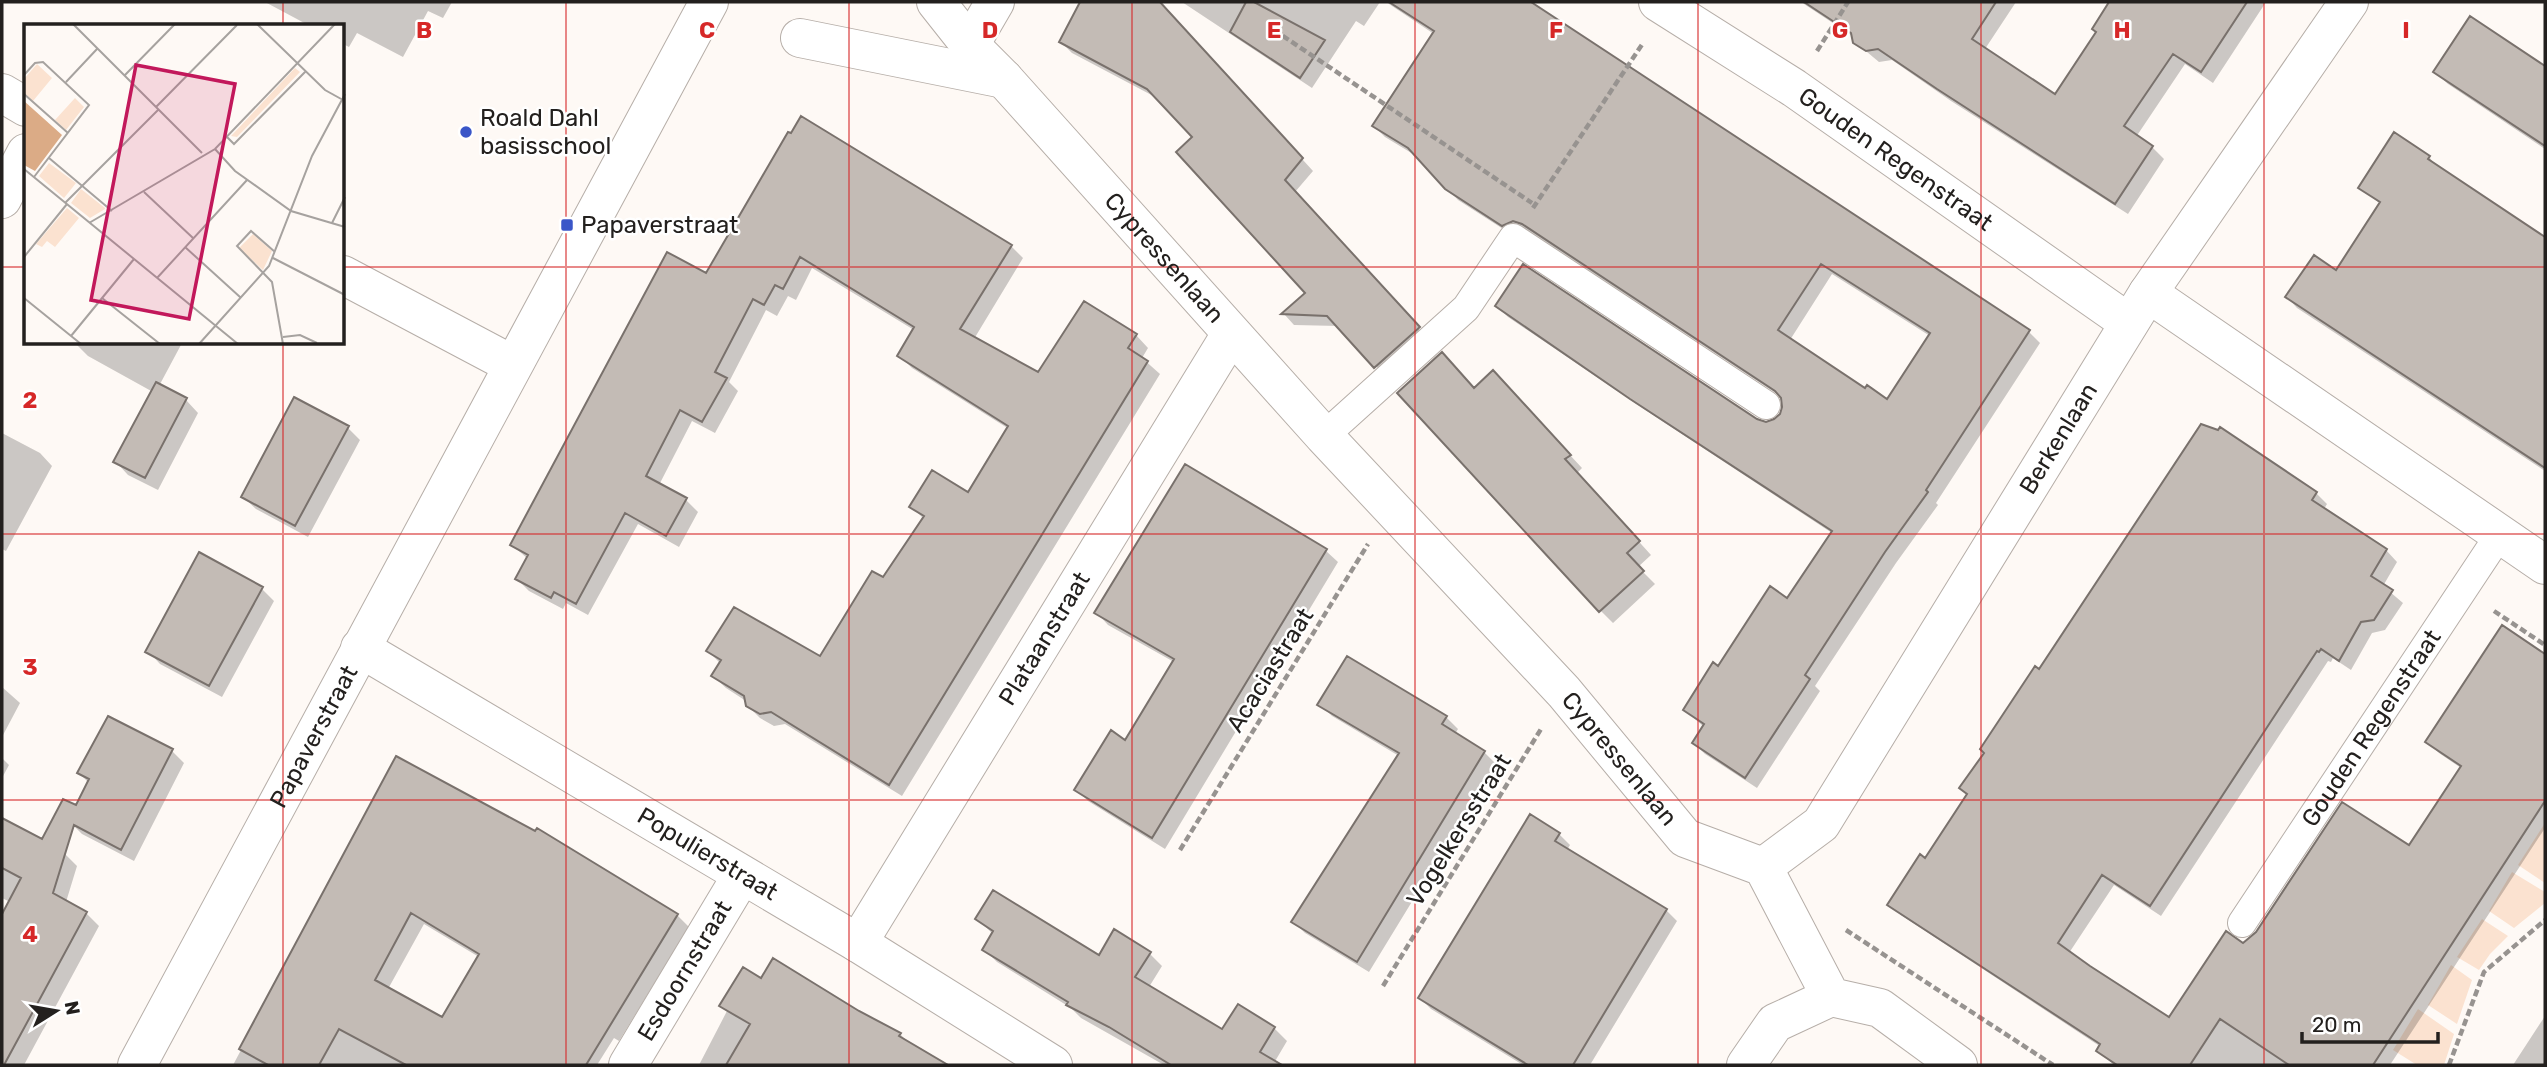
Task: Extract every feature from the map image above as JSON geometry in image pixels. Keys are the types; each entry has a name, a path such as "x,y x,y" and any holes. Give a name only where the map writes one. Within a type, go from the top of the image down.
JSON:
{"street":[{"name":"Papaverstraat","path":"137,1065 709,2"},
{"name":"Cypressenlaan","path":"936,2 970,45 1004,79 1231,334 1564,692 1685,838 1763,867"},
{"path":"970,45 995,2"},
{"name":"Berkenlaan","path":"1763,867 1821,824 2138,308 2349,2"},
{"name":"Gouden Regenstraat","path":"1662,5 2545,565"},
{"path":"800,38 1004,79"},
{"path":"2,93 24,106"},
{"path":"2,199 24,157"},
{"path":"345,276 513,365"},
{"name":"Plataanstraat","path":"858,943 1231,334"},
{"name":"Populierstraat","path":"360,648 858,943 1053,1065"},
{"path":"1763,867 1831,997"},
{"name":"Esdoornstraat","path":"628,1065 742,875"},
{"path":"1746,1065 1775,1023 1831,997 1880,1008 1958,1065"}],"lane":[{"path":"1324,436 1466,308 1513,238 1766,405"},
{"name":"Gouden Regenstraat","path":"2242,923 2500,534"}],"path":[{"path":"1794,88 1848,2"},
{"path":"1513,238 1662,5"},
{"path":"1274,30 1536,205"},
{"name":"Acaciastraat","path":"1180,850 1390,508"},
{"path":"2463,590 2545,645"},
{"name":"Vogelkersstraat","path":"1383,986 1564,692"},
{"path":"1784,908 1830,920 2053,1065"},
{"path":"2449,1065 2484,972 2545,920"}],"shaded area":[{"path":"2545,823 2545,883 2518,865"},
{"path":"2512,872 2545,892 2545,903 2514,928 2489,911"},
{"path":"2482,919 2508,936 2479,970 2457,957"},
{"path":"2451,965 2472,980 2457,1024 2428,1005"},
{"path":"2418,1009 2454,1034 2444,1065 2417,1065 2393,1050"}],"building":[{"path":"1080,2 1160,2 1303,158 1285,180 1420,327 1374,368 1327,316 1281,314 1305,293 1176,152 1192,137 1147,89 1059,42"},
{"path":"1246,2 1254,2 1325,40 1300,78 1230,32"},
{"path":"1389,2 1531,2 2030,330 1926,490 1928,492 1885,552 1805,675 1810,679 1745,778 1692,743 1704,724 1683,710 1713,662 1718,666 1770,586 1787,598 1832,531 1630,399 1495,306 1523,264 1757,419 1766,422 1780,414 1781,398 1775,391 1522,224 1513,221 1502,226 1445,189 1408,148 1372,126 1434,31","holes":["1821,264 1930,333 1887,399 1867,385 1865,388 1778,330"]},
{"path":"1804,2 1996,2 1972,39 2055,94 2096,32 2092,29 2109,2 2247,2 2201,72 2173,54 2124,126 2153,146 2115,204 1878,49 1866,51 1853,43 1851,33"},
{"path":"2470,16 2545,66 2545,146 2433,72"},
{"path":"801,116 1012,245 960,329 1038,372 1084,301 1137,334 1128,348 1148,361 889,785 771,712 760,714 746,706 744,696 711,676 721,660 706,651 734,607 820,656 872,571 883,577 924,516 909,507 932,470 968,492 1008,426 897,356 914,327 800,257 783,289 775,285 764,305 753,299 715,372 727,378 702,422 680,410 646,476 687,498 666,536 625,513 576,604 554,592 551,598 515,579 528,555 510,545 667,252 706,273 788,132 791,133"},
{"path":"2394,132 2430,156 2428,159 2545,237 2545,468 2285,297 2314,255 2336,270 2380,202 2358,188"},
{"path":"1442,352 1474,388 1493,370 1571,455 1565,459 1640,541 1627,553 1644,571 1599,612 1397,393"},
{"path":"156,382 187,398 145,478 113,462"},
{"path":"294,397 349,426 295,526 241,497"},
{"path":"2201,424 2218,430 2220,427 2317,492 2312,500 2387,549 2371,576 2393,590 2374,620 2361,622 2339,661 2321,649 2317,651 2150,906 2102,875 2058,943 2090,966 2169,1017 2226,931 2243,943 2256,932 2342,802 2409,845 2461,766 2425,742 2502,625 2545,654 2545,801 2373,1065 2289,1065 2220,1019 2190,1065 2117,1065 2096,1051 2100,1044 1887,905 1920,854 1925,858 1967,794 1959,788 1984,753 1980,749 2035,666 2039,669"},
{"path":"1185,464 1327,549 1152,838 1074,790 1111,730 1125,740 1174,659 1094,613"},
{"path":"199,552 263,587 209,686 145,652"},
{"path":"1347,656 1447,716 1442,724 1485,751 1357,962 1291,922 1399,753 1317,705"},
{"path":"108,716 173,749 121,850 74,825 53,893 87,912 2,1065 2,914 21,878 2,868 2,818 42,839 63,799 76,805 89,779 77,773"},
{"path":"396,756 535,831 537,828 678,914 586,1065 406,1065 339,1029 319,1065 268,1065 239,1049","holes":["411,913 479,954 442,1017 375,980"]},
{"path":"1530,814 1560,833 1555,841 1667,909 1573,1065 1528,1065 1418,998"},
{"path":"993,890 1099,955 1114,929 1151,952 1135,977 1222,1029 1238,1004 1275,1027 1260,1052 1282,1065 1171,1065 1109,1027 1066,1005 1068,1002 982,950 993,931 975,919"},
{"path":"773,958 859,1011 901,1033 899,1036 948,1065 726,1065 750,1024 719,1006 743,967 761,978"}],"place":[{"name":"Roald Dahl basisschool","path":"466,132"},
{"name":"Papaverstraat","path":"567,225"}]}
